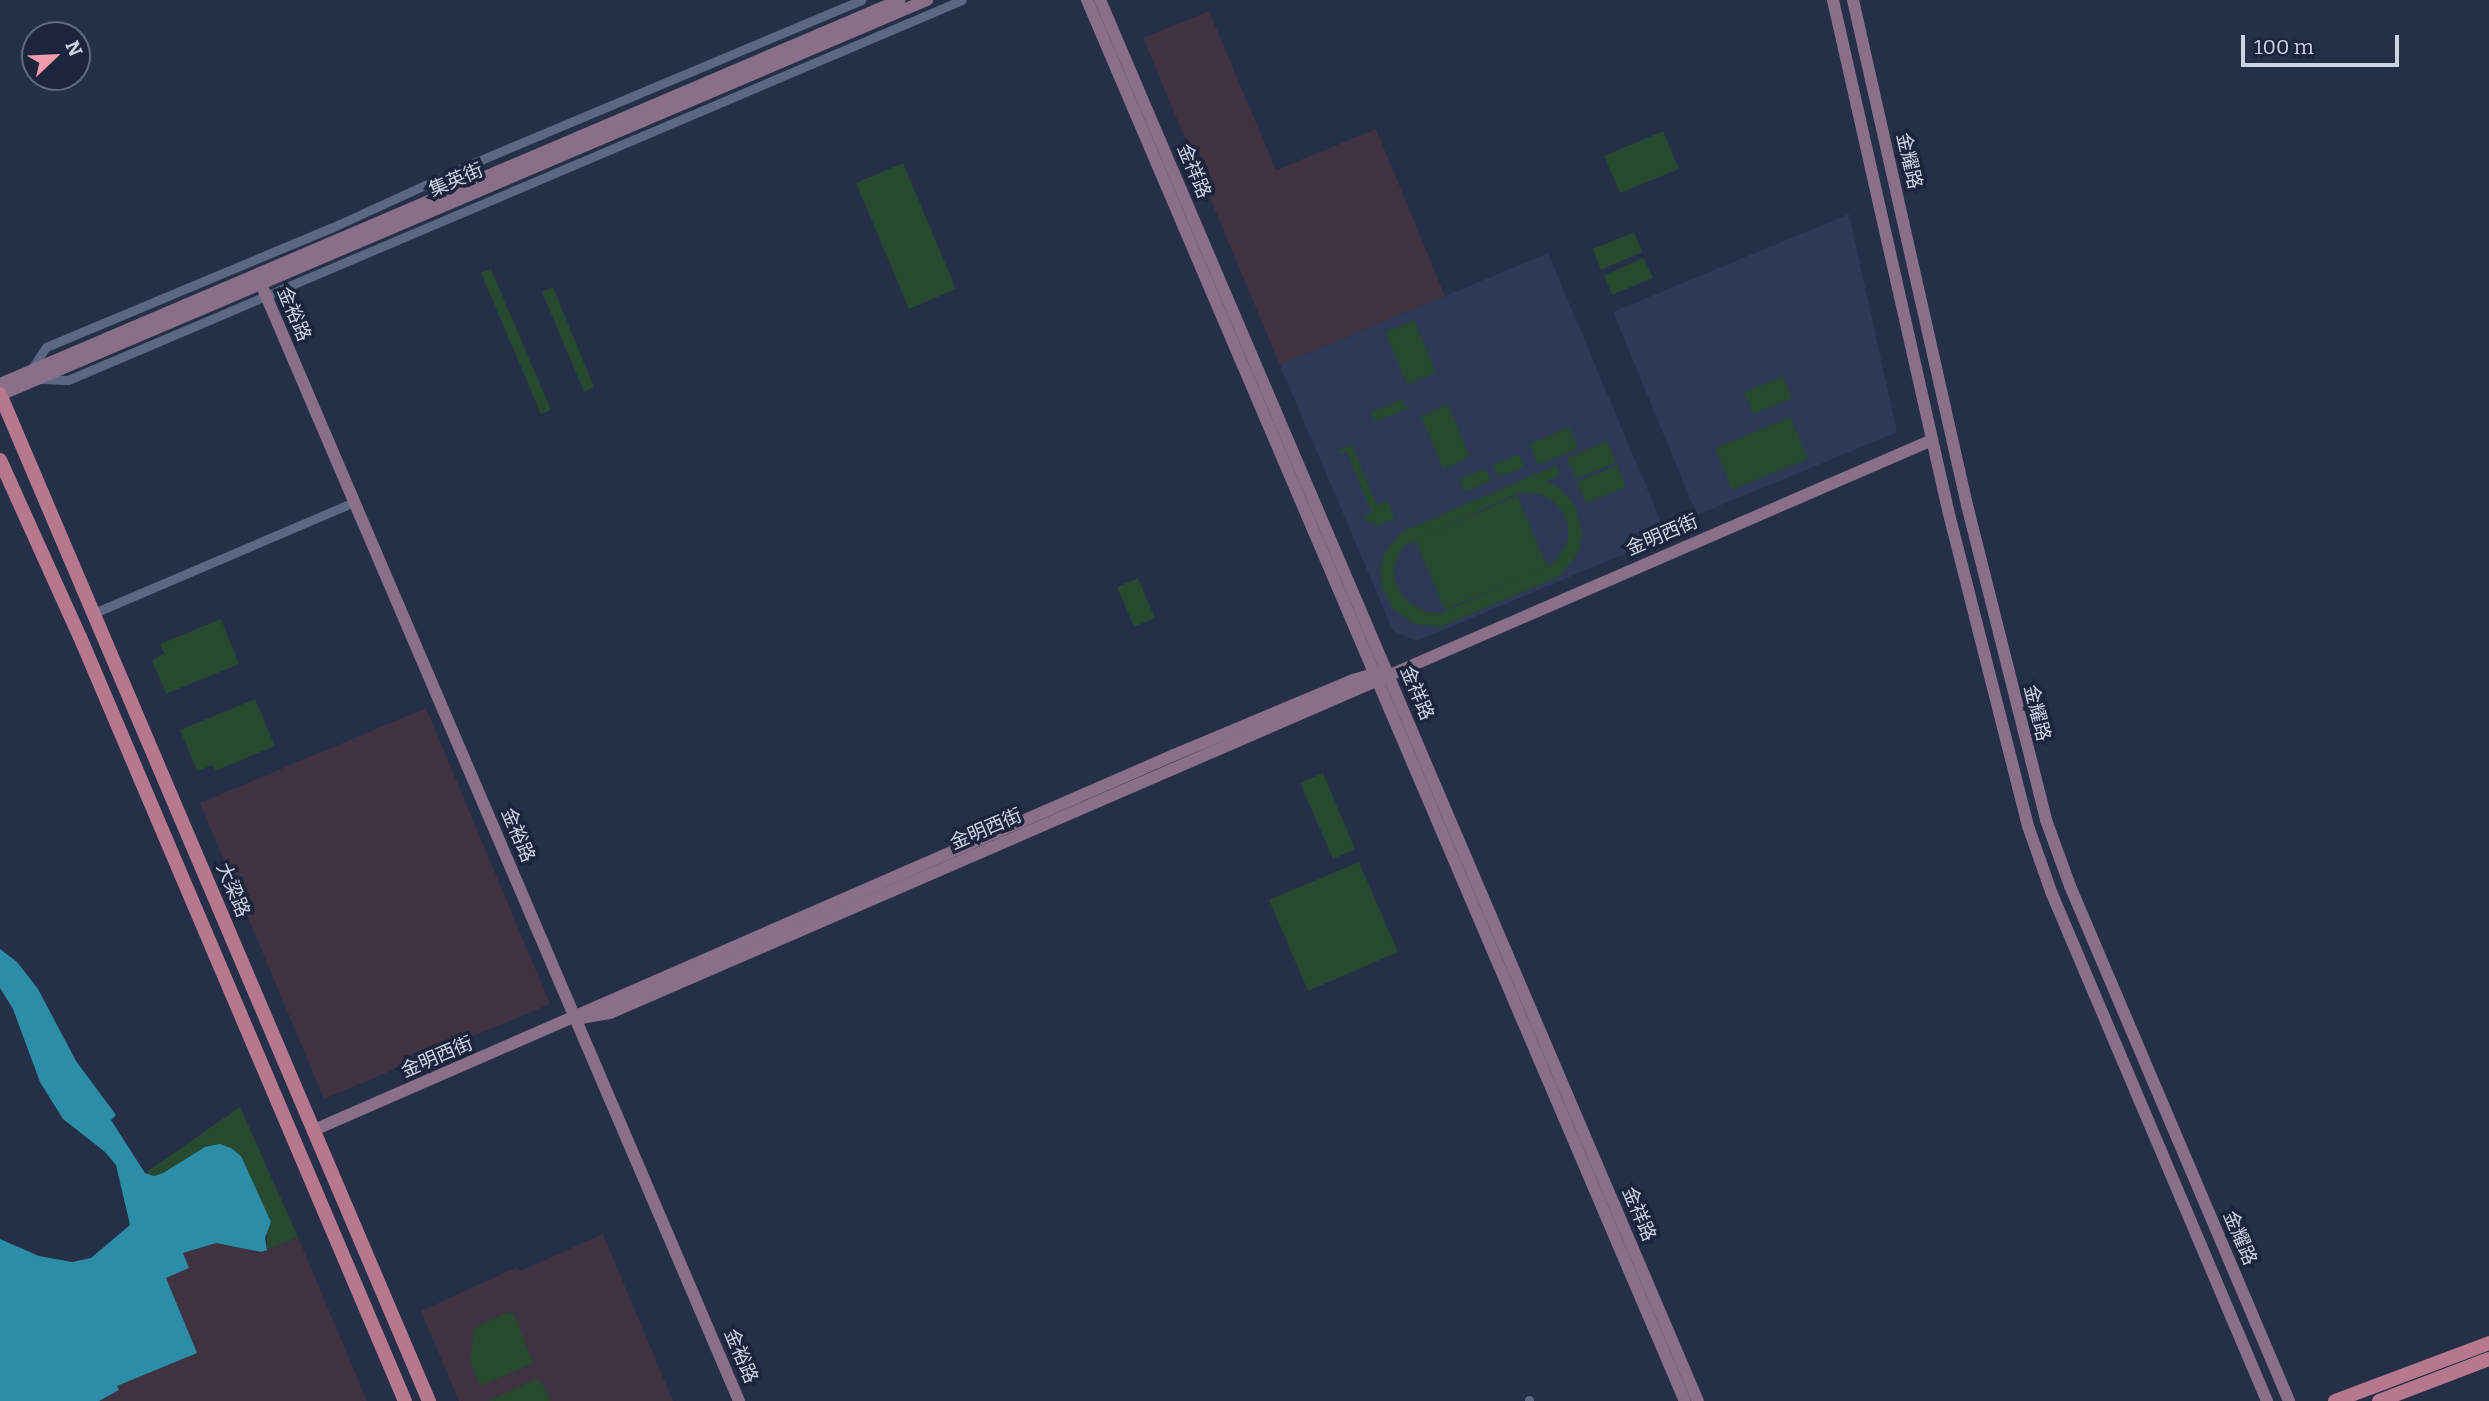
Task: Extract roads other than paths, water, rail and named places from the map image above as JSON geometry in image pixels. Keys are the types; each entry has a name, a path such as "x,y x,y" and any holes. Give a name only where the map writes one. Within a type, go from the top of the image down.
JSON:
{"main road":[{"name":"大梁路","path":"0,395 429,1401"},
{"path":"0,460 80,638 405,1401"},
{"path":"2335,1401 2489,1343"},
{"path":"2379,1401 2489,1359"}],"street":[{"path":"861,0 464,167 331,228 46,347 35,375 68,380 267,298 962,0"},
{"name":"集英街","path":"0,395 35,375 900,0"},
{"name":"集英街","path":"0,384 35,375 261,284 927,0"},
{"name":"金祥路","path":"1087,0 1698,1401"},
{"name":"金祥路","path":"1100,0 1685,1401"},
{"name":"金耀路","path":"1833,0 1932,440 2008,756 2040,865 2267,1401"},
{"name":"金耀路","path":"1853,0 1967,505 2042,807 2070,886 2289,1401"},
{"name":"金裕路","path":"261,284 739,1401"},
{"name":"金明西街","path":"314,1130 575,1019 615,997 1161,761 1353,680 1382,675 1408,665 1932,440"},
{"path":"94,613 354,502"}]}
